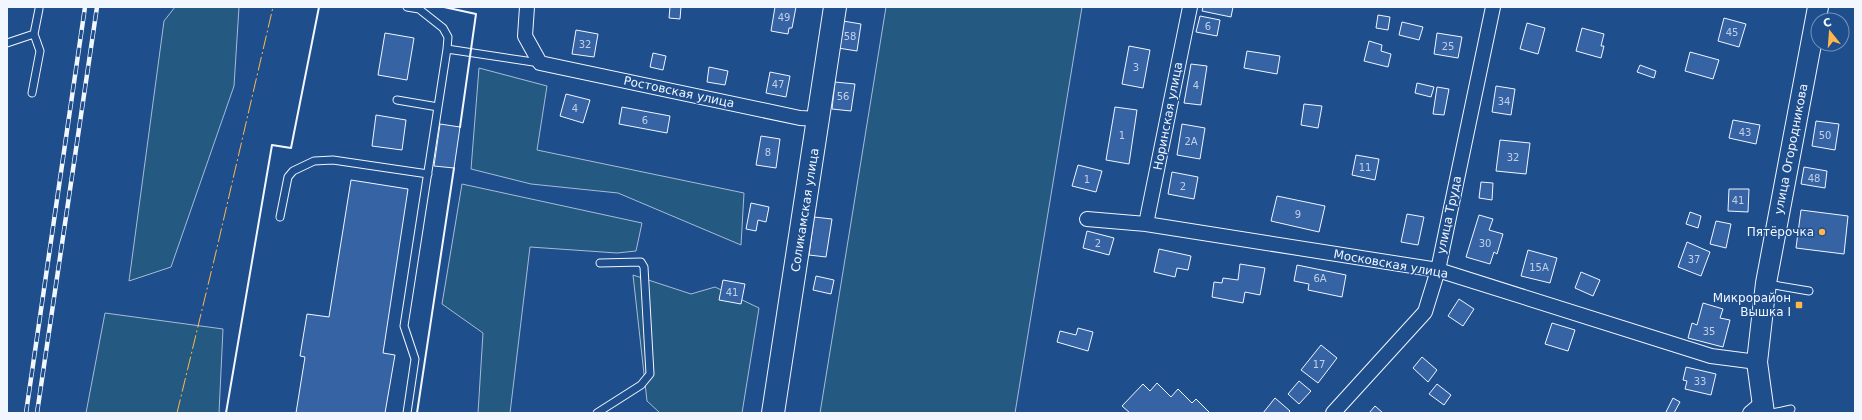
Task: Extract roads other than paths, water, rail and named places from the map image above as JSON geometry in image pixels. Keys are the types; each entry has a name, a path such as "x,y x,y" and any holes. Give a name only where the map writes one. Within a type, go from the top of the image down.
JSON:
{"main road":[{"name":"Соликамская улица","path":"773,413 835,7"},
{"name":"улица Огородникова","path":"1762,410 1756,362 1766,283 1818,7"}],"street":[{"path":"527,7 525,36 540,63"},
{"name":"Норинская улица","path":"1146,224 1190,7"},
{"name":"улица Труда","path":"1333,413 1425,312 1438,270 1493,7"},
{"name":"Ростовская улица","path":"540,63 800,118 819,119"},
{"name":"Московская улица","path":"1087,219 1146,224 1438,270 1711,356 1756,362"}],"lane":[{"path":"31,7 39,8 34,34 40,51 32,94"},
{"path":"406,7 419,9 443,28 448,37 404,326 415,360 407,413"},
{"path":"7,43 34,34"},
{"path":"447,49 540,63"},
{"path":"397,100 438,107"},
{"path":"280,217 288,177 293,171 314,161 333,160 428,174"},
{"path":"597,413 641,385 650,374 644,266 641,262 634,261 600,263"},
{"path":"1766,283 1809,291"},
{"path":"1762,410 1791,409"}],"railway":[{"path":"26,413 85,7"},
{"path":"37,413 97,7"}],"place":[{"name":"Пятёрочка","path":"1822,232"},
{"name":"Микрорайон Вышка I","path":"1799,305"}]}
